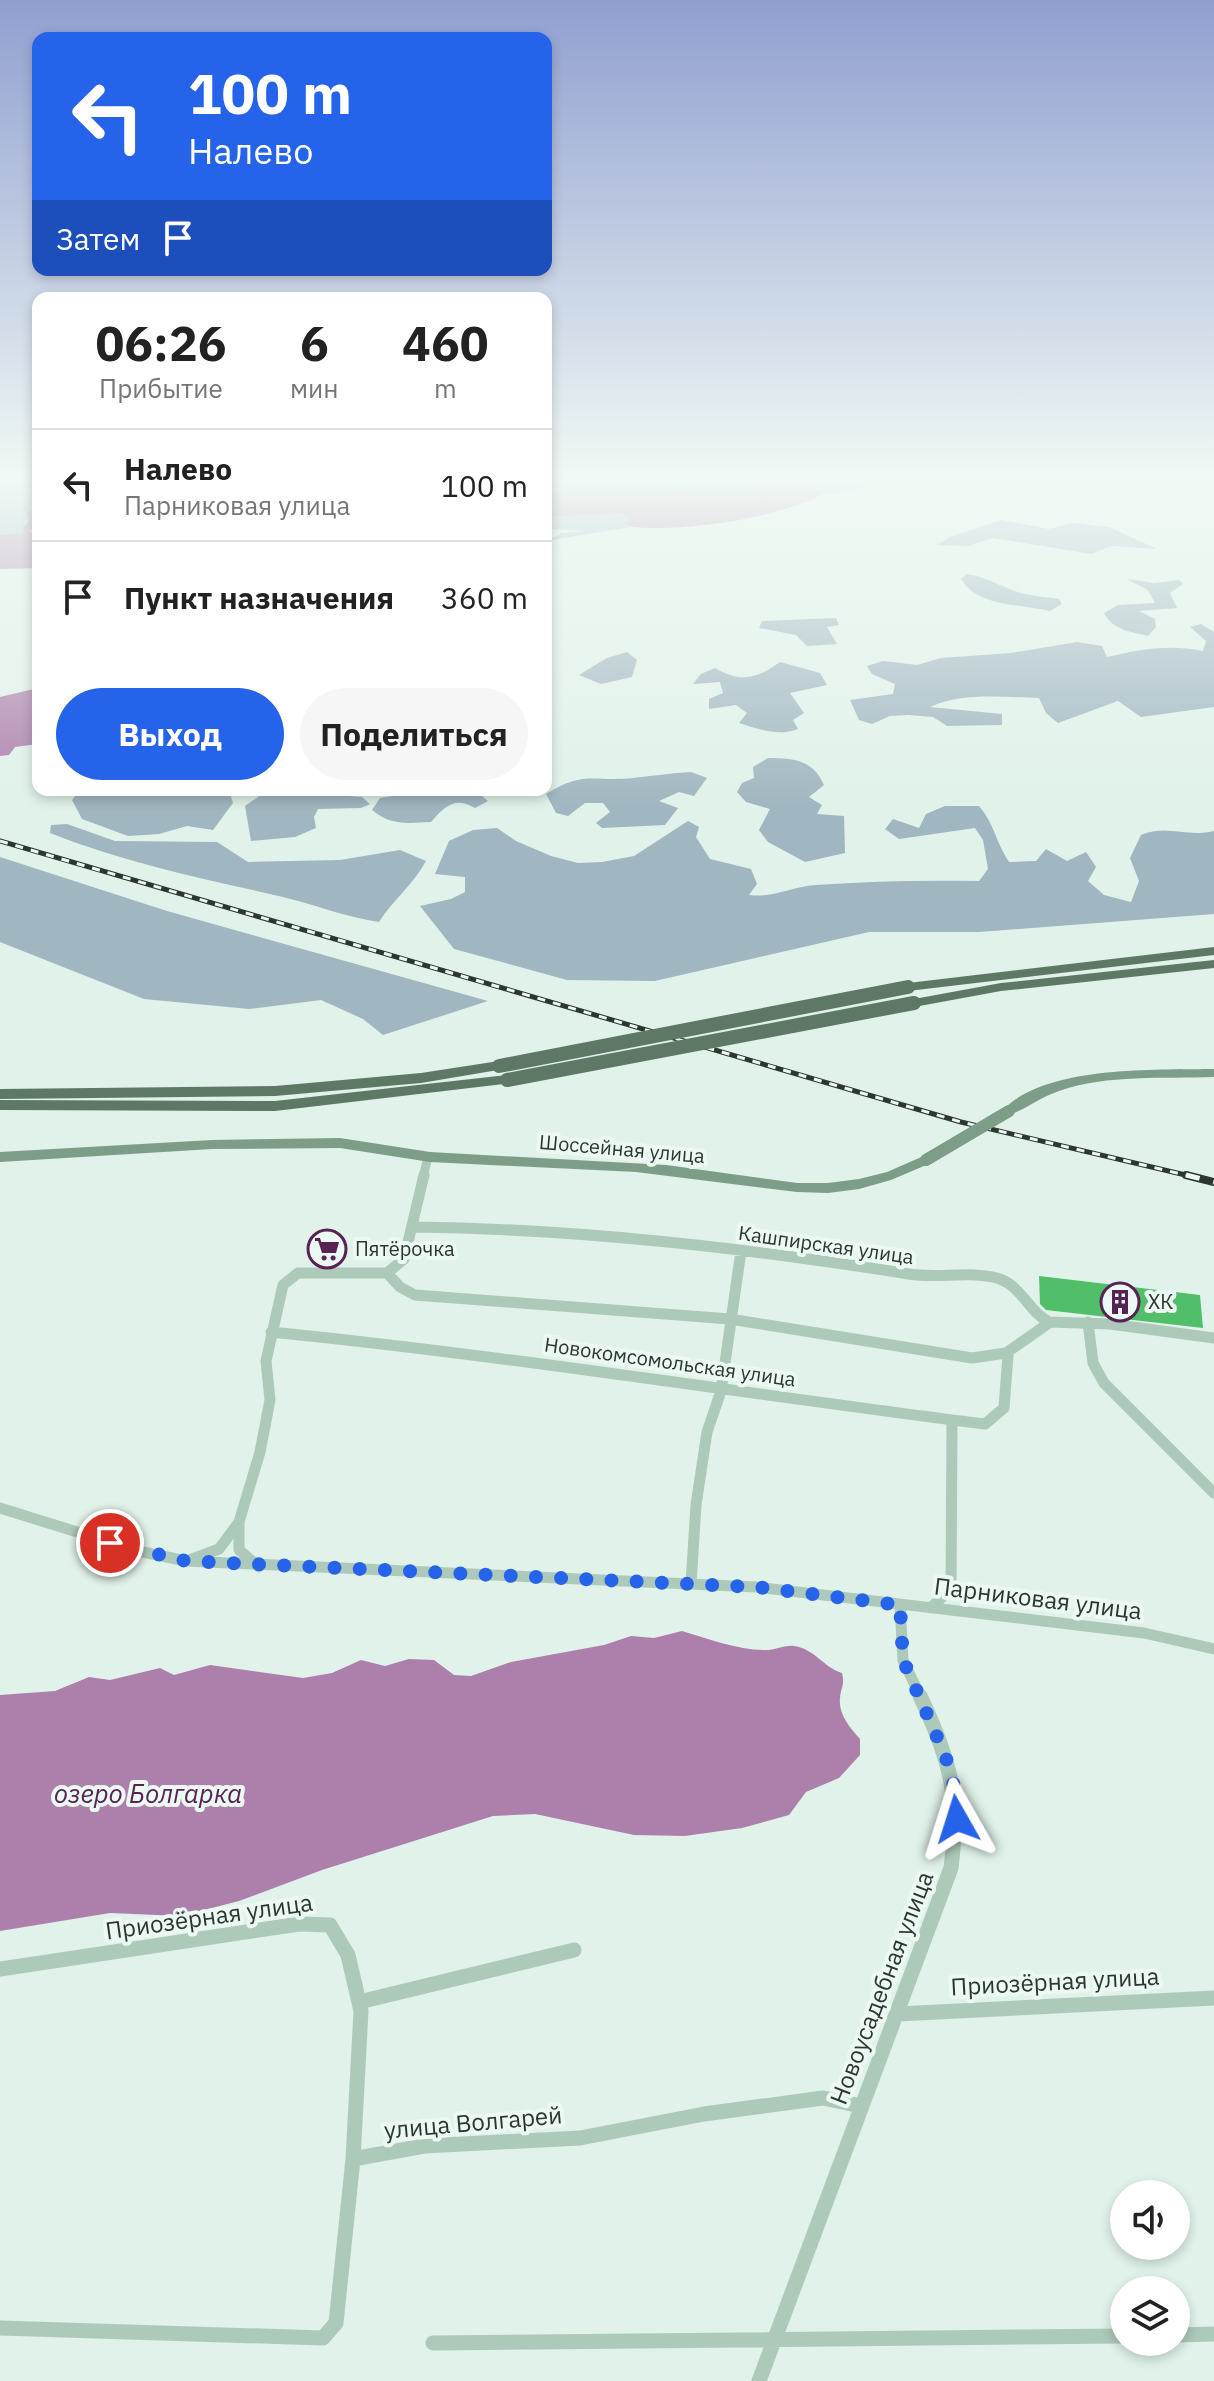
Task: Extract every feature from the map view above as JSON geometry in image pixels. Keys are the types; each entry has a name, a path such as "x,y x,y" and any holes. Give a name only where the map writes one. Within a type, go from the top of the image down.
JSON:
{"main road":[{"path":"0,1094 275,1091 421,1078 499,1066 908,987 1214,951"},
{"path":"0,1105 275,1106 507,1080 1001,987 1214,964"},
{"name":"Шоссейная улица","path":"0,1157 121,1146 342,1143 428,1157 592,1163 809,1189 848,1188 876,1182 926,1160 1009,1111 1031,1094 1064,1084 1214,1073"}],"street":[{"path":"259,1567 239,1550 239,1522 260,1452 270,1400 266,1361 283,1285 298,1273 387,1273 404,1259 414,1227 428,1157"},
{"name":"Кашпирская улица","path":"414,1227 480,1227 582,1234 741,1251 935,1279 1002,1279 1020,1291 1031,1309 1049,1323"},
{"path":"691,1584 705,1447 721,1391 741,1251"},
{"path":"387,1273 400,1287 415,1295 730,1319 799,1327 972,1358 996,1359 1008,1355 1027,1336 1049,1323 1088,1322 1214,1338"},
{"path":"1088,1322 1093,1363 1104,1383 1214,1493"},
{"name":"Новокомсомольская улица","path":"271,1332 465,1352 721,1391 799,1398 952,1422 985,1424 1004,1408 1008,1355"},
{"path":"932,1607 951,1588 952,1422"},
{"name":"Парниковая улица","path":"0,1508 138,1551 186,1561 259,1567 756,1587 1144,1633 1214,1649"},
{"path":"186,1561 219,1549 239,1522"},
{"name":"Новоусадебная улица","path":"759,2381 951,1868 957,1819 949,1768 936,1729 903,1660 900,1605"},
{"name":"Приозёрная улица","path":"0,1969 299,1924 330,1925 348,1955 361,2011 354,2095 353,2159"},
{"path":"359,2002 574,1950"},
{"name":"Приозёрная улица","path":"898,2014 1214,1998"},
{"name":"улица Волгарей","path":"353,2159 424,2146 580,2138 704,2114 823,2098 861,2106"},
{"path":"0,2328 323,2338 336,2323 353,2159"},
{"path":"1190,2335 1214,2334"},
{"path":"433,2343 1110,2336"}],"shaded area":[{"path":"1006,587 1021,593 1059,599 1062,604 1050,611 1001,603 968,588"},
{"path":"1142,587 1179,587 1170,593 1177,608 1139,611 1155,619 1156,627 1148,636 1117,627 1104,613 1118,605 1155,603 1148,590"},
{"path":"836,618 839,625 827,627 837,644 807,646 796,635 759,628 762,621"},
{"path":"1201,624 1214,632 1214,707 1141,717 1118,701 1058,723 1046,713 1039,698 969,697 930,707 1002,714 1002,725 947,726 933,717 908,715 890,716 872,724 859,720 850,700 893,694 895,684 872,674 867,666 883,661 917,665 941,658 1011,653 1077,642 1102,646 1107,657 1155,648 1203,651 1206,641 1190,627"},
{"path":"627,652 637,660 632,677 601,684 579,675 607,658"},
{"path":"780,662 820,673 827,685 790,693 804,713 793,720 798,729 791,731 768,731 739,723 747,713 736,705 709,709 709,699 723,693 720,682 693,684 701,674 715,668 733,676 749,677"},
{"path":"768,758 802,762 820,777 824,785 809,797 822,805 817,814 844,816 845,853 805,862 768,842 759,830 770,809 746,802 737,792 742,783 754,778 753,767"},
{"path":"691,772 707,778 694,796 679,792 659,801 678,808 665,825 602,828 596,823 610,812 603,803 585,803 568,816 556,813 547,796 552,796 552,791 559,787 580,779"},
{"path":"75,796 231,796 233,803 213,830 187,826 159,834 128,836 82,819 72,800"},
{"path":"259,796 349,796 362,797 370,804 361,808 318,809 314,817 316,828 295,837 251,841 245,806"},
{"path":"482,796 488,801 475,808 462,803 451,804 431,822 407,823 393,821 372,810 380,798"},
{"path":"945,806 979,806 1009,862 1036,861 1046,849 1067,861 1086,852 1096,867 1088,881 1104,895 1131,902 1139,881 1130,858 1141,835 1160,831 1214,831 1214,914 979,932 869,932 655,981 567,980 454,949 420,906 451,899 465,892 465,877 435,874 449,841 473,830 497,828 516,841 551,856 578,863 634,856 688,821 699,827 696,837 710,859 751,869 757,884 749,895 836,884 979,881 988,869 983,840 975,828 899,839 885,829 893,819 919,828 926,814"},
{"path":"67,824 115,841 217,842 248,862 340,860 400,850 426,861 379,922 136,862 50,833 51,825"},
{"path":"0,857 167,911 488,1001 383,1035 363,1019 321,1000 249,1009 144,999 0,942"}],"water":[{"path":"32,689 32,745 15,747 9,755 0,756 0,697"},
{"name":"озеро Болгарка","path":"682,1631 747,1649 801,1648 842,1673 841,1710 860,1739 860,1755 839,1778 806,1792 789,1815 742,1828 685,1836 634,1835 535,1814 493,1816 322,1870 239,1901 181,1916 110,1913 0,1931 0,1695 55,1691 89,1677 110,1680 160,1668 174,1675 210,1665 303,1678 332,1673 361,1660 385,1666 409,1659 434,1660 454,1675 471,1676 511,1662 604,1645 631,1636 654,1638"}],"building":[{"name":"ХК","path":"1039,1276 1200,1295 1203,1328 1046,1310 1040,1304"}],"railway":[{"path":"0,841 961,1122 1194,1177"},
{"path":"1186,1175 1194,1177"},
{"path":"1194,1177 1214,1182"}],"place":[{"name":"Пятёрочка","path":"327,1249"},
{"name":"ХК","path":"1120,1302"}],"route":[{"path":"110,1543 186,1561 259,1567 756,1587 900,1605 903,1660 945,1755 953,1781 957,1819"}]}
